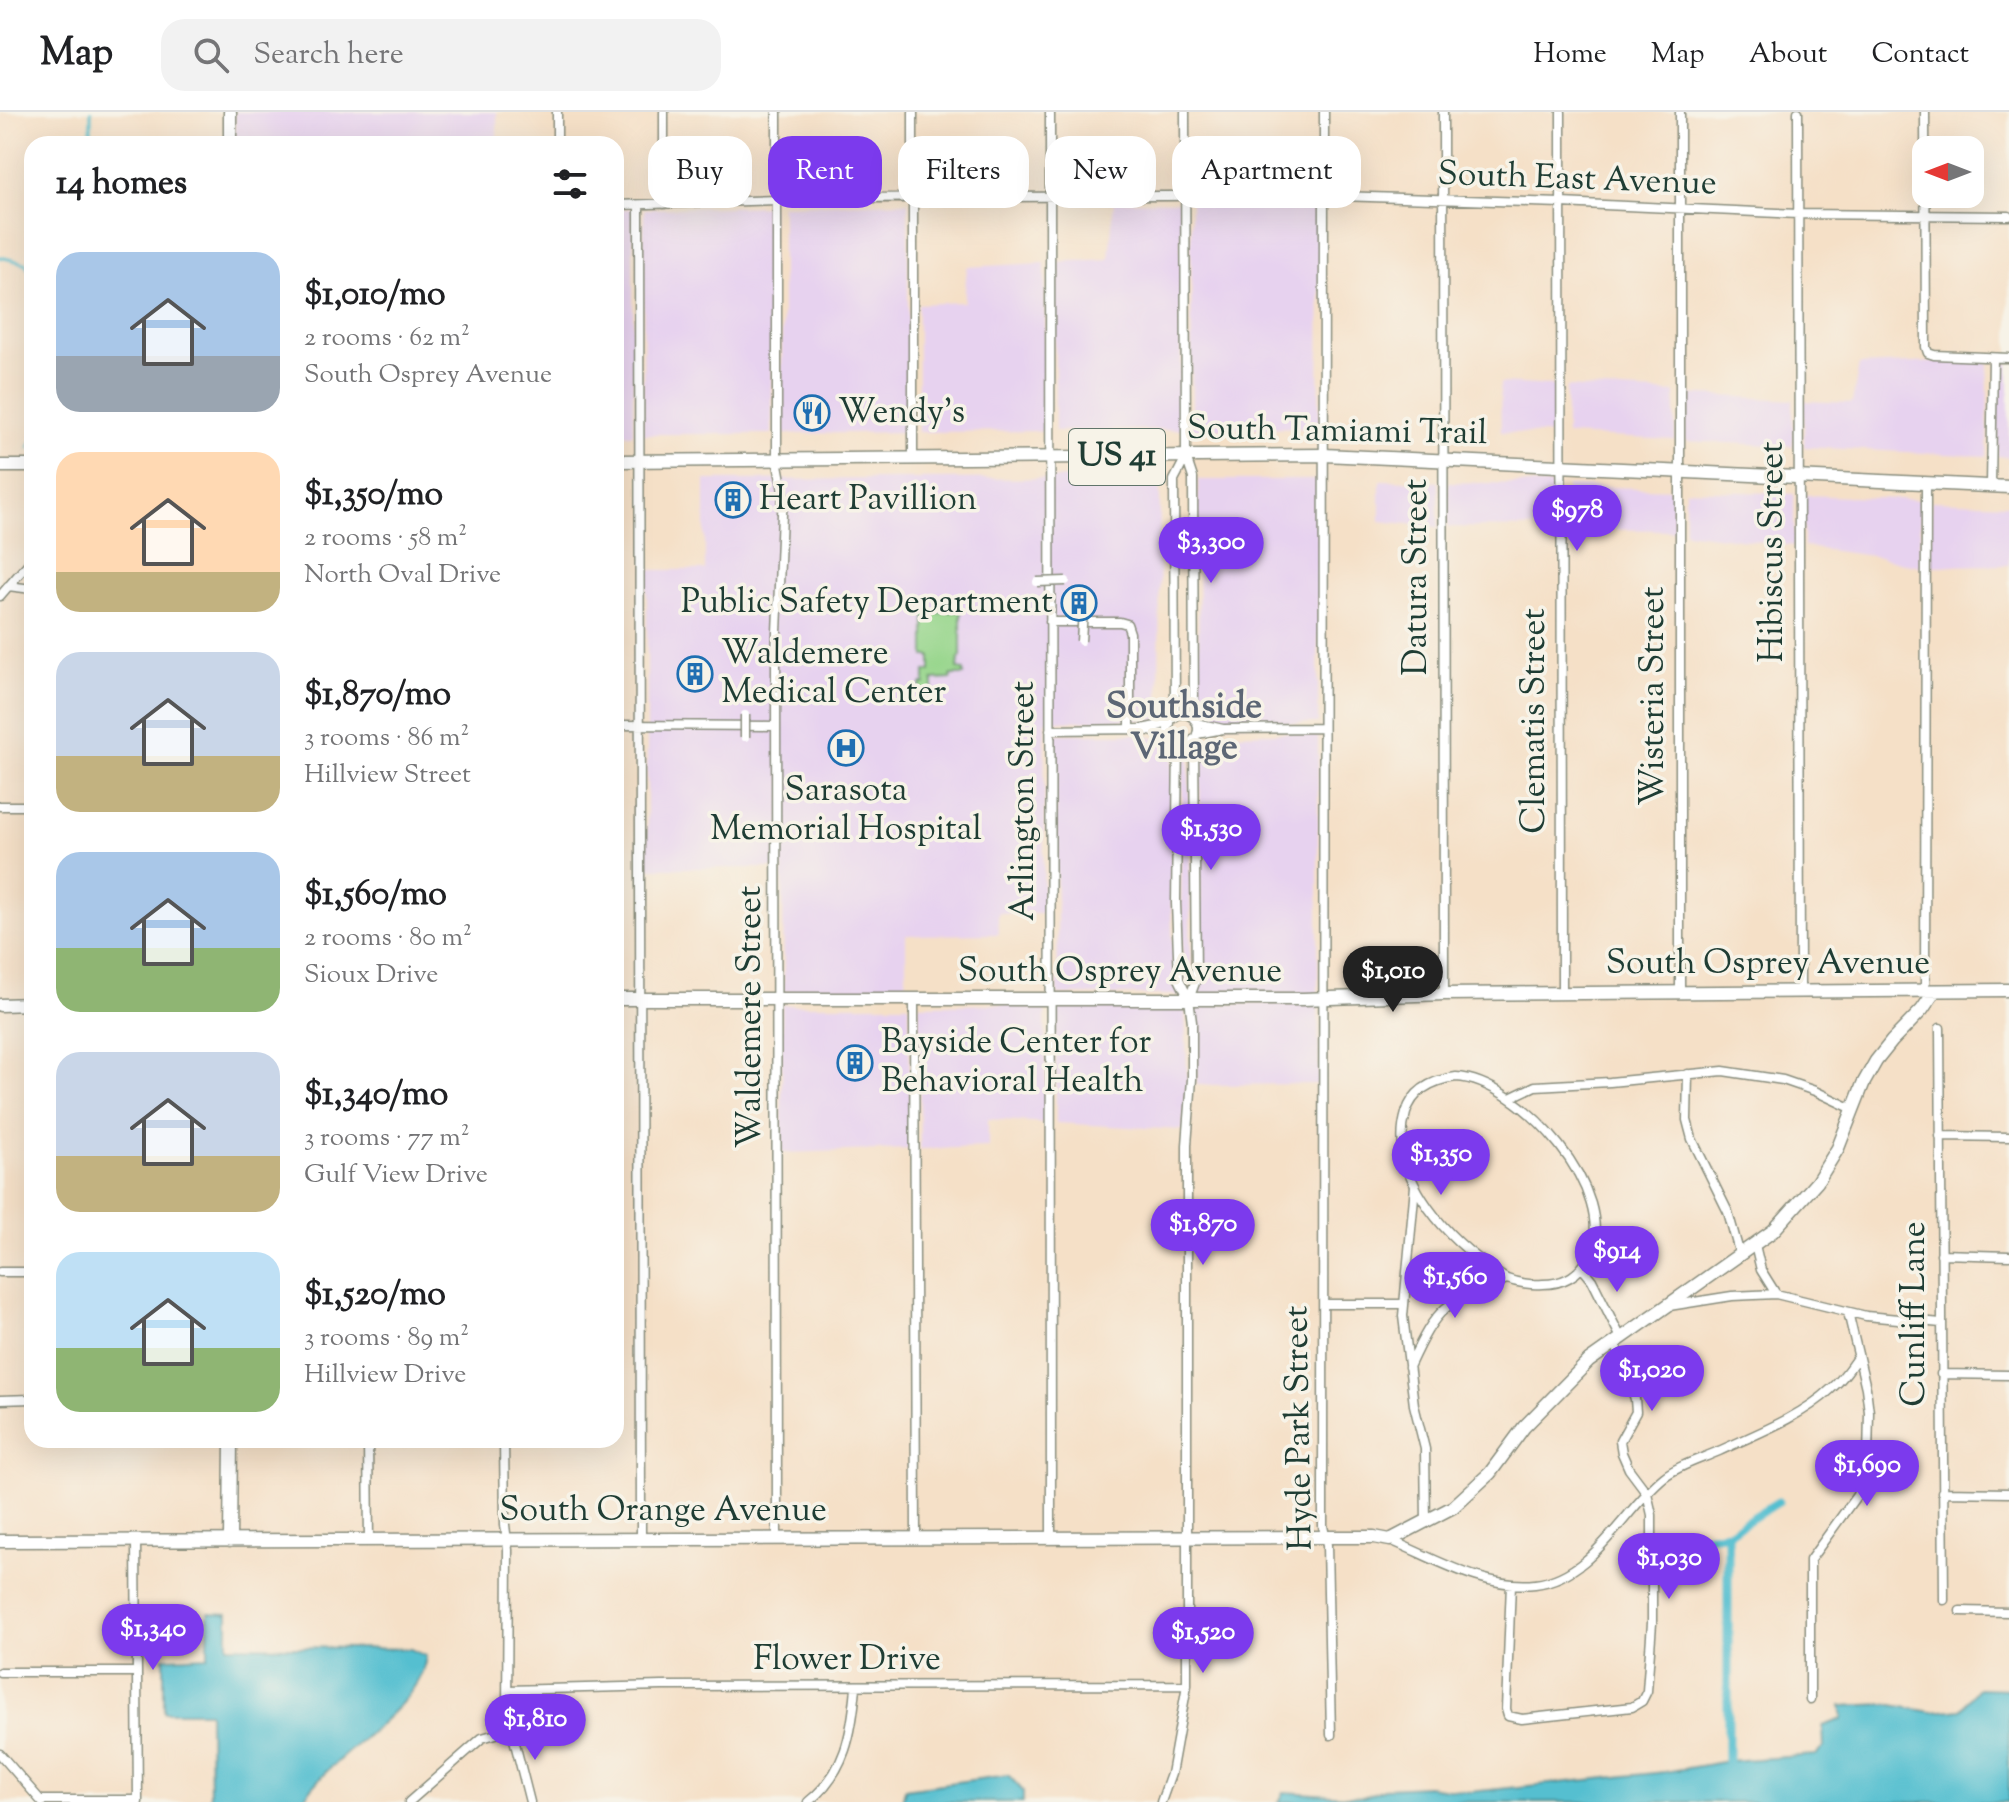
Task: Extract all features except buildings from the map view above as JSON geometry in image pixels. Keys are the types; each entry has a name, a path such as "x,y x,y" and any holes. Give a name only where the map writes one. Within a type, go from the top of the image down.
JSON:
{"street":[{"path":"230,112 230,136"},
{"path":"557,112 557,136"},
{"path":"664,112 664,136"},
{"name":"Waldemere Street","path":"777,112 777,136"},
{"path":"913,112 913,136"},
{"name":"Arlington Street","path":"1050,112 1050,136"},
{"path":"1185,112 1185,136"},
{"name":"Hyde Park Street","path":"1324,112 1324,136"},
{"name":"Datura Street","path":"1443,112 1444,994"},
{"name":"Clematis Street","path":"1561,112 1562,994"},
{"name":"Wisteria Street","path":"1680,112 1680,992"},
{"name":"Hibiscus Street","path":"1798,112 1800,992"},
{"path":"1925,112 1928,353 2009,358"},
{"name":"South East Avenue","path":"1361,197 1798,214 2009,216"},
{"name":"South East Avenue","path":"624,205 648,205"},
{"path":"639,205 641,1539"},
{"name":"Waldemere Street","path":"777,208 777,459 783,491 776,650 777,1538"},
{"path":"913,208 913,458"},
{"name":"Arlington Street","path":"1050,208 1051,1538"},
{"path":"1161,1802 1171,1774 1187,1685 1187,1145 1192,1079 1189,999 1196,980 1196,736 1193,478 1186,457 1186,208"},
{"name":"Hyde Park Street","path":"1325,208 1323,1526 1326,1537 1331,1735"},
{"path":"1991,486 1993,358"},
{"name":"South Tamiami Trail","path":"624,461 1324,455 2009,487"},
{"path":"1186,457 1174,480 1172,720 1179,979 1189,999"},
{"path":"1390,1540 1453,1507 1474,1490 1552,1396 1589,1361 1755,1245 1788,1217 1817,1182 1838,1148 1876,1061 1922,1010 1930,991 1926,483"},
{"path":"0,596 24,568"},
{"path":"1037,582 1066,581"},
{"path":"8,586 24,588"},
{"path":"1081,641 1083,610"},
{"path":"1050,622 1124,622 1129,628 1130,729"},
{"path":"753,695 788,695"},
{"path":"1050,730 1141,729 1185,714 1195,721 1223,729"},
{"path":"745,715 745,737"},
{"path":"624,725 776,726"},
{"path":"1141,729 1184,744 1196,736 1223,729 1323,728"},
{"path":"0,806 24,806"},
{"name":"South Osprey Avenue","path":"624,999 1323,999 1444,994 2009,990"},
{"path":"914,1000 916,1538"},
{"path":"0,1005 24,1004"},
{"name":"Cunliff Lane","path":"1940,1028 1944,1600"},
{"path":"1510,1098 1535,1086 1723,1071 1766,1076 1798,1085 1853,1109"},
{"path":"1688,1074 1687,1120 1692,1139 1728,1212 1740,1255"},
{"path":"1409,1367 1428,1327 1447,1306 1465,1294 1507,1279 1550,1284 1567,1280 1583,1269 1596,1236 1595,1217 1574,1168 1553,1138 1510,1098 1480,1081 1456,1077 1429,1084 1415,1093 1408,1104 1401,1134 1415,1186 1451,1234 1477,1258 1507,1279"},
{"path":"1940,1136 2009,1137"},
{"path":"1415,1186 1404,1304 1405,1341 1414,1405 1425,1449 1426,1523"},
{"path":"1755,1245 1761,1270 1776,1294"},
{"path":"1941,1254 2009,1256"},
{"path":"1511,1584 1507,1713 1513,1719 1632,1707 1642,1701 1647,1691 1652,1623 1652,1515 1647,1493 1635,1479 1622,1453 1620,1441 1636,1412 1635,1399 1618,1340 1592,1280 1583,1269"},
{"path":"0,1272 24,1272"},
{"path":"1667,1306 1732,1296 1776,1294 1866,1316 1941,1323"},
{"path":"1324,1304 1404,1304"},
{"path":"1810,1699 1810,1560 1857,1495 1868,1459 1869,1412 1848,1312"},
{"path":"1390,1540 1459,1571 1511,1584 1541,1583 1577,1567 1595,1552 1647,1493 1671,1472 1751,1437 1821,1397 1840,1380 1858,1356"},
{"path":"1941,1374 2009,1375"},
{"path":"0,1400 24,1399"},
{"path":"230,1541 231,1448"},
{"path":"368,1448 369,1540"},
{"path":"504,1448 507,1712 530,1802"},
{"path":"1942,1492 2009,1493"},
{"name":"South Orange Avenue","path":"0,1541 1187,1537 1374,1537 1390,1540"},
{"path":"0,1754 41,1801 138,1801 136,1541"},
{"path":"1960,1611 2009,1612"},
{"path":"0,1672 137,1672"},
{"name":"Flower Drive","path":"508,1690 678,1686 1187,1685"},
{"path":"808,1802 829,1783 844,1758 853,1722 856,1687"},
{"path":"409,1802 482,1738 510,1730"}],"shaded area":[{"path":"235,112 497,112 497,136 235,136"},
{"path":"898,202 898,208 908,208 908,432 782,434 782,208 882,208 882,203"},
{"path":"1156,202 1172,202 1172,208 1181,208 1181,429 1055,431 1055,262 1109,259 1113,208 1156,208"},
{"path":"772,208 772,434 643,434 644,209"},
{"path":"1191,208 1320,208 1319,427 1192,429"},
{"path":"624,209 633,209 633,434 624,434"},
{"path":"1045,263 1045,431 918,432 918,304 964,302 967,267"},
{"path":"1988,362 1987,456 1804,447 1804,401 1852,403 1859,365"},
{"path":"1998,363 2009,363 2009,457 1997,456"},
{"path":"1500,383 1556,386 1556,435 1501,432"},
{"path":"1566,387 1675,393 1675,440 1566,435"},
{"path":"1685,394 1793,400 1793,446 1685,441"},
{"name":"Sarasota Memorial Hospital","path":"1160,478 1159,720 1045,721 1043,913 998,913 998,934 906,935 906,991 784,991 783,868 647,868 647,570 705,570 705,480"},
{"path":"1198,480 1319,480 1318,723 1226,724 1199,718"},
{"path":"1380,480 1438,482 1438,527 1380,521"},
{"path":"1448,482 1556,485 1556,528 1448,527"},
{"path":"1567,486 1675,489 1675,530 1567,529"},
{"path":"1685,490 1794,494 1794,546 1685,532"},
{"path":"1804,495 1920,500 1920,567 1880,557 1804,547"},
{"path":"1931,501 2009,504 2009,565 1931,566"},
{"path":"1318,732 1318,994 1196,995 1201,980 1200,740 1226,734"},
{"path":"1055,734 1138,734 1173,745 1171,903 1174,979 1181,995 1058,995"},
{"path":"1189,748 1191,979 1188,986 1184,978 1181,903 1183,749"},
{"path":"1045,1004 1046,1123 988,1119 988,1147 920,1149 919,1005"},
{"path":"1056,1004 1185,1004 1187,1079 1183,1130 1056,1123"},
{"path":"1195,1004 1318,1004 1319,1084 1197,1085"},
{"path":"782,1005 909,1005 910,1149 782,1153"}],"green space":[{"path":"925,609 937,613 961,611 958,669 964,670 964,675 933,680 933,693 921,693 925,671 931,671 931,656 925,656"}],"water":[{"path":"208,1613 228,1614 228,1646 411,1649 426,1656 420,1676 392,1714 332,1766 302,1802 210,1802 209,1712 164,1712 164,1658 208,1656"},
{"path":"1978,1688 2009,1689 2009,1802 1279,1802 1284,1792 1363,1797 1387,1788 1427,1786 1470,1792 1665,1772 1728,1761 1816,1755 1824,1747 1823,1726 1843,1719 1841,1706 1887,1704 1931,1712 1961,1709"},
{"path":"1008,1775 1023,1791 1023,1802 902,1802 905,1789"}],"waterway":[{"path":"91,112 91,136"},
{"path":"0,257 24,263"},
{"path":"1697,1538 1728,1533 1778,1502"},
{"path":"1728,1533 1728,1761"}],"place":[{"name":"Wendy's","path":"812,413"},
{"name":"Heart Pavillion","path":"733,500"},
{"name":"Public Safety Department","path":"1079,603"},
{"name":"Waldemere Medical Center","path":"695,674"},
{"name":"Sarasota Memorial Hospital","path":"846,748"},
{"name":"Bayside Center for Behavioral Health","path":"855,1063"}],"district":[{"name":"Southside Village","path":"1184,728"}]}
